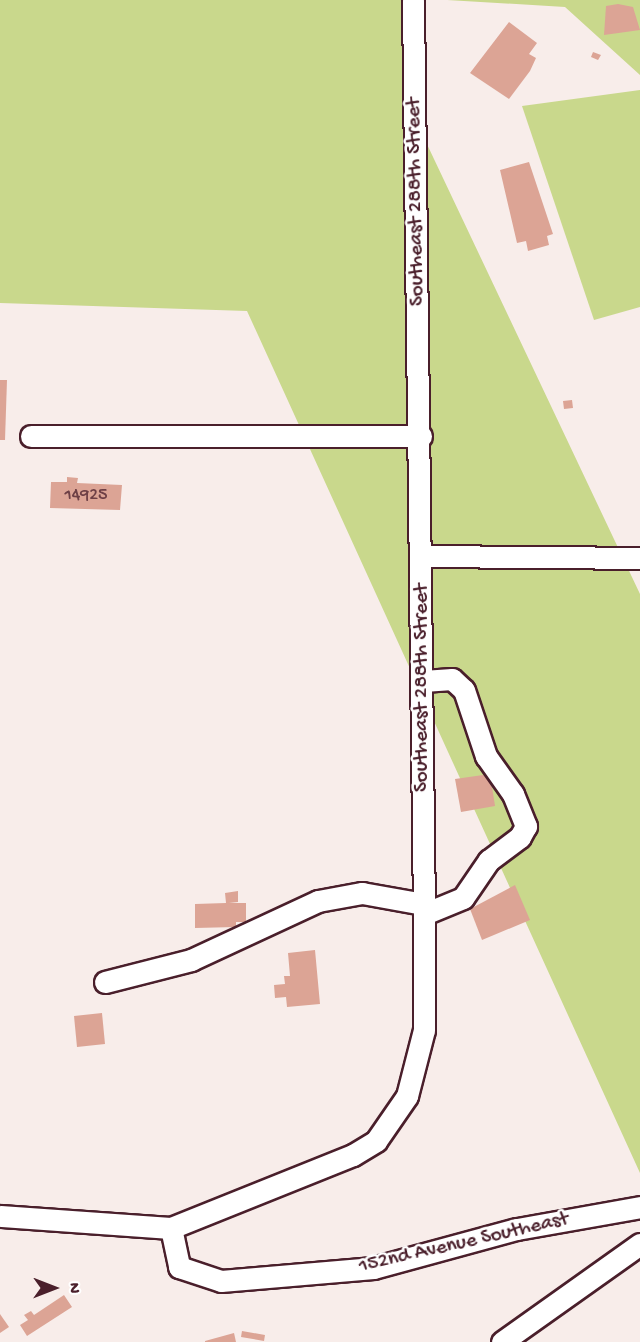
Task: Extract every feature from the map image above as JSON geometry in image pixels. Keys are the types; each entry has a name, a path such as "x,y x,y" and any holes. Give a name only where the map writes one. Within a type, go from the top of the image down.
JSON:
{"street":[{"name":"Southeast 288th Street","path":"171,1228 353,1155 376,1141 396,1119 416,1069 424,1030 421,436 413,0"},
{"path":"31,436 421,436"},
{"path":"422,556 640,558"},
{"path":"105,982 191,960 318,901 362,893 424,909 463,898 489,860 520,837 526,826 513,794 486,756 465,690 452,679 423,681"},
{"name":"152nd Avenue Southeast","path":"171,1228 179,1267 221,1281 373,1268 517,1229 640,1207"},
{"path":"0,1216 171,1228"},
{"path":"508,1339 640,1244"}],"green space":[{"path":"0,0 405,0 407,102 640,594 640,1173 247,311 0,303"},
{"path":"447,0 640,0 640,75 565,7"},
{"path":"640,90 640,307 594,320 522,106"}],"building":[{"path":"618,4 633,7 640,30 604,35 606,6"},
{"path":"509,22 537,43 529,54 536,58 530,71 509,99 470,73"},
{"path":"593,52 601,55 598,60 591,57"},
{"path":"529,162 553,234 547,236 549,245 528,251 526,241 517,243 500,170"},
{"path":"0,380 7,380 5,440 0,440"},
{"path":"572,400 573,408 564,409 563,401"},
{"path":"67,477 78,478 77,483 122,485 120,510 50,508 51,482 67,482"},
{"path":"490,774 495,806 461,812 455,779"},
{"path":"515,885 530,920 482,940 470,909"},
{"path":"238,891 238,902 229,903 246,903 246,922 236,922 236,927 195,928 195,904 226,903 225,893"},
{"path":"315,950 320,1004 287,1007 286,997 275,998 274,985 285,984 284,976 290,976 288,953"},
{"path":"102,1013 105,1044 77,1047 74,1016"},
{"path":"64,1295 72,1307 27,1336 20,1325 28,1320 24,1315 31,1311 34,1315"},
{"path":"0,1314 9,1327 0,1333"},
{"path":"242,1331 265,1335 264,1341 241,1337"},
{"path":"234,1333 236,1342 205,1342 205,1341"}]}
